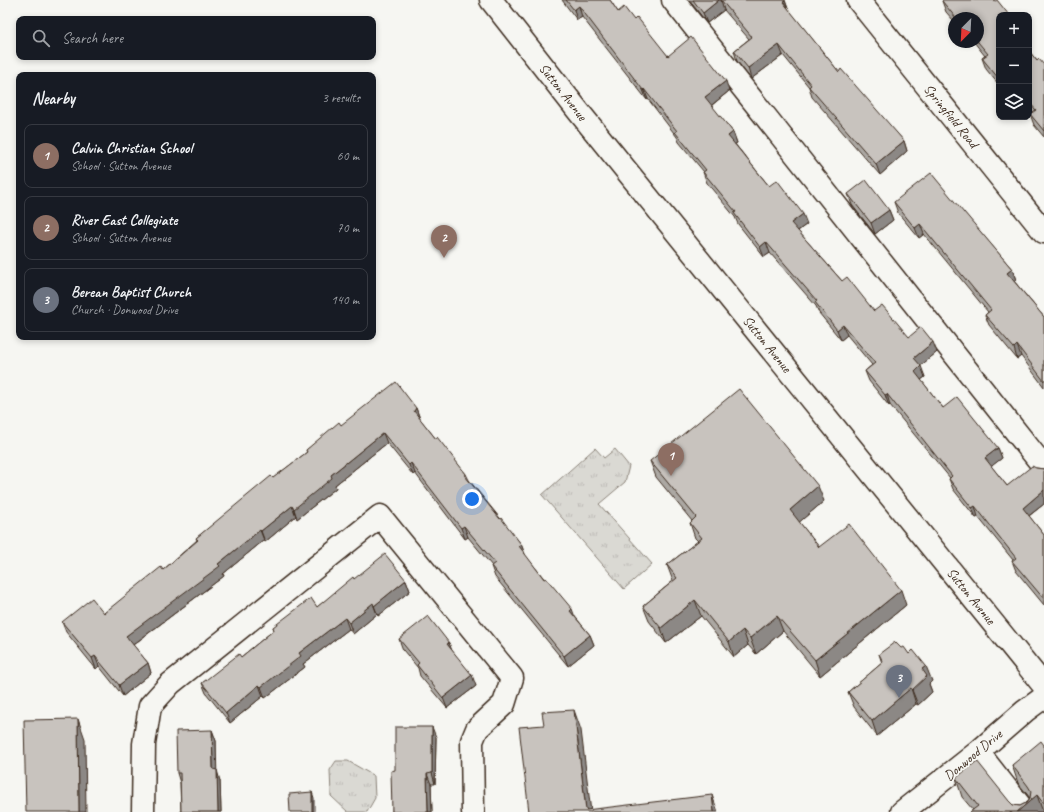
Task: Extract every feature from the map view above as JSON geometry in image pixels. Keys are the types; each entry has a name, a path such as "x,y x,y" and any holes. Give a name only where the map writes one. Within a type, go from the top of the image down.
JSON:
{"street":[{"name":"Sutton Avenue","path":"492,0 584,118 1044,686"},
{"path":"673,0 1044,467"},
{"name":"Springfield Road","path":"858,0 1044,232"},
{"path":"143,812 144,744 150,706 170,684 380,516 512,678 504,704 478,729 472,741 473,812"},
{"name":"Donwood Drive","path":"902,812 978,752 1025,711 1044,697"},
{"path":"978,752 1025,812"}],"green space":[{"path":"595,448 604,458 615,449 629,466 625,482 599,504 652,564 624,589 542,495"},
{"path":"336,761 348,761 374,776 375,798 367,812 348,812 331,796 330,770"}],"building":[{"path":"566,0 610,0 618,12 624,7 634,20 637,17 668,56 691,37 726,81 705,97 733,132 728,136 769,186 777,180 803,214 791,223 842,281 847,277 874,311 882,305 909,337 921,327 933,342 914,358 921,366 915,372 943,408 957,397 998,448 985,458 1007,486 1032,466 1044,469 1044,490 1023,508 1044,535 1044,599 1012,561 1016,558 975,506 972,508 949,479 952,476 887,394 885,395 865,371 875,363 843,325 837,330 815,302 817,301 766,242 760,247 734,213 736,212 703,172 706,170 675,132 677,131 644,89 643,90 579,6 574,10"},
{"path":"693,0 719,0 703,13"},
{"path":"721,0 785,0 783,2 839,72 841,69 904,141 876,164 809,87 811,85 779,45 748,68 734,51 752,37"},
{"path":"997,0 1007,12 996,12 996,75 982,58 988,54 983,48 984,12 951,12 942,1"},
{"path":"1032,55 1037,61 1039,59 1044,65 1044,131 1032,116 1032,113 1036,110 1032,105"},
{"path":"931,173 1012,269 1007,273 1044,317 1044,381 1017,345 1014,348 985,315 991,310 920,224 915,228 894,202"},
{"path":"866,180 889,210 871,223 848,194"},
{"path":"396,382 416,408 414,411 436,439 437,437 466,474 465,476 500,519 501,518 521,544 519,546 544,579 546,578 572,609 570,611 590,635 564,656 491,566 495,563 464,526 461,528 411,463 409,465 383,433 331,475 332,478 294,509 292,506 261,531 260,530 218,564 220,566 126,636 148,663 119,685 95,656 92,658 62,622 92,598 104,613 161,567 163,570 198,540 196,538 271,476 273,478 307,452 306,450 339,422 341,425"},
{"path":"739,389 818,486 790,510 819,547 849,524 901,590 815,660 777,616 750,638 743,630 729,642 695,600 661,628 643,606 677,578 667,565 702,538 690,523 696,517 650,461"},
{"path":"385,554 406,580 374,606 373,603 349,623 345,618 299,653 301,656 261,687 259,685 226,713 202,683 239,654 241,657 274,630 273,627 311,598 317,607 353,577 354,579"},
{"path":"428,616 449,643 447,644 472,675 443,698 417,665 419,663 399,639"},
{"path":"895,642 901,648 904,647 909,654 913,650 926,666 922,669 927,676 912,690 911,688 872,721 848,692 883,662 879,654"},
{"path":"574,710 586,810 712,795 714,812 529,812 519,727 544,725 542,712"},
{"path":"78,719 79,812 26,812 24,720"},
{"path":"395,727 432,727 432,773 427,774 428,812 392,812 391,771 395,770"},
{"path":"212,730 213,769 217,770 218,812 181,812 180,773 177,773 176,731"},
{"path":"1041,741 1044,745 1044,804 1037,795 1017,812 970,812 978,806 956,778 977,761 1009,801 1013,805 1020,806 1026,803 1030,798 1031,791 1012,765"},
{"path":"312,792 312,812 290,812 289,794"}],"place":[{"name":"River East Collegiate","path":"444,258"},
{"name":"Calvin Christian School","path":"671,476"},
{"name":"Berean Baptist Church","path":"899,698"}]}
